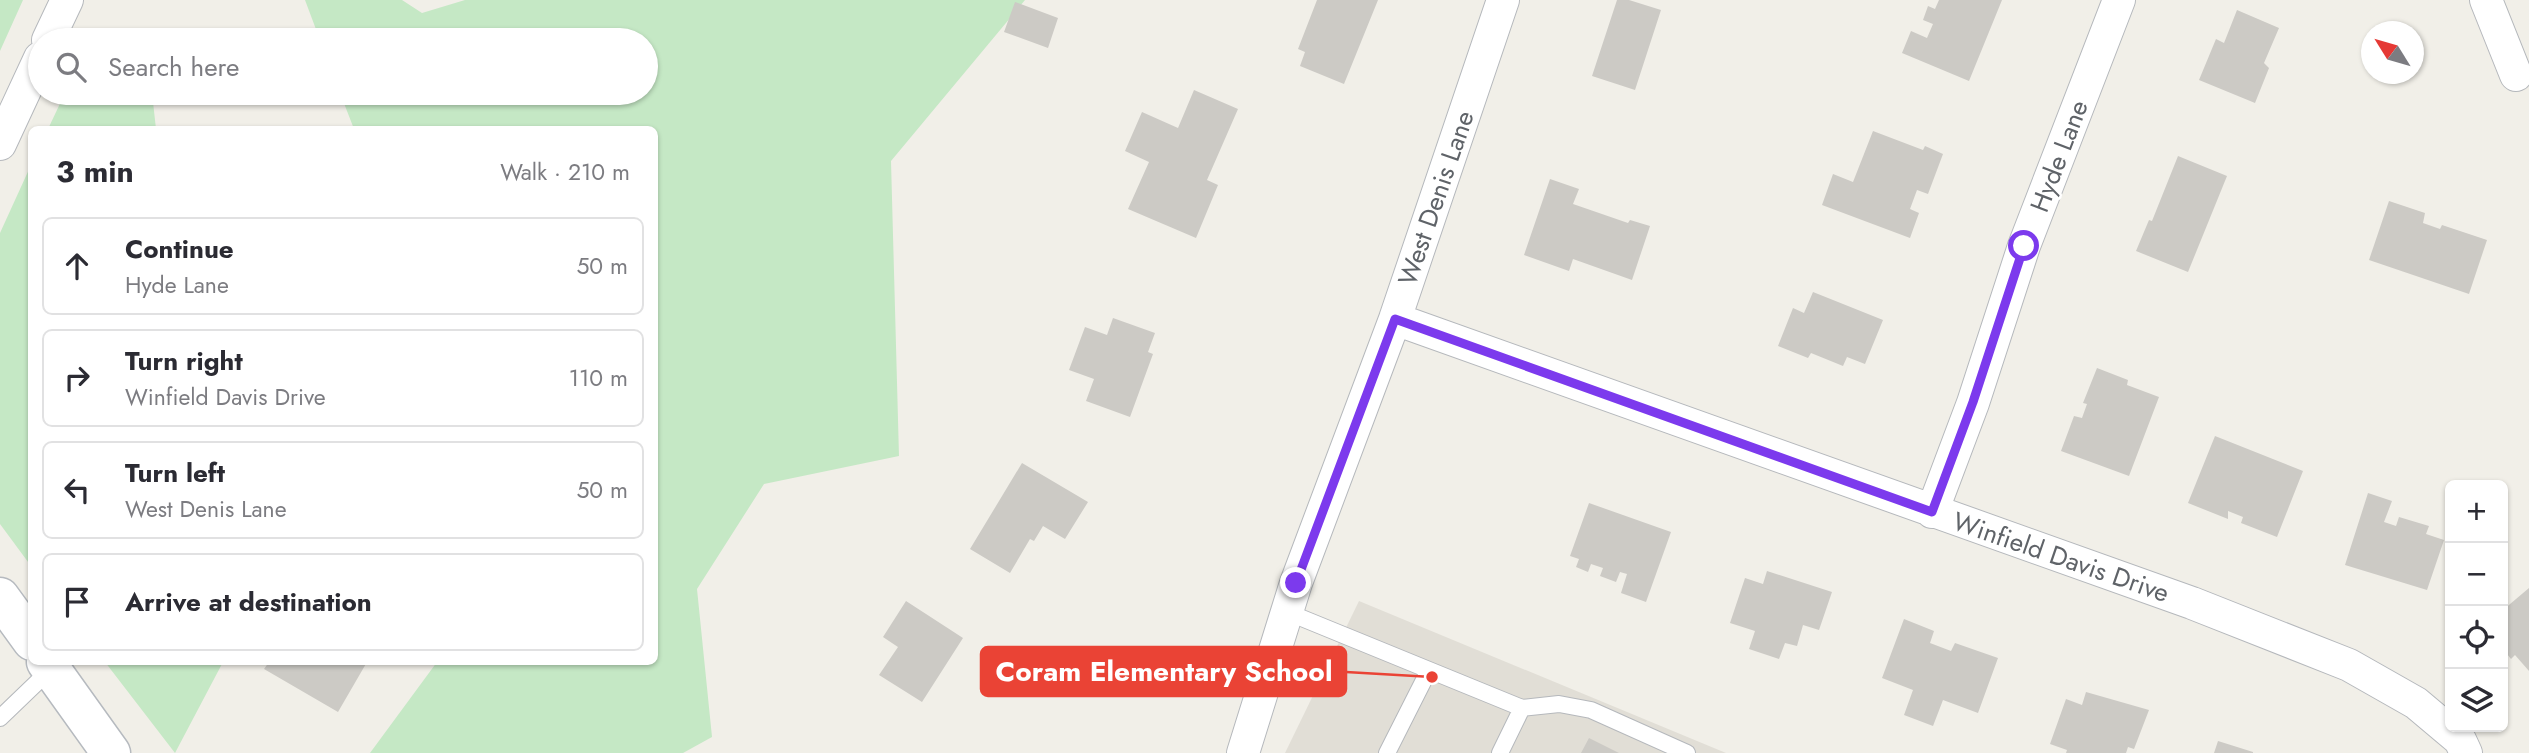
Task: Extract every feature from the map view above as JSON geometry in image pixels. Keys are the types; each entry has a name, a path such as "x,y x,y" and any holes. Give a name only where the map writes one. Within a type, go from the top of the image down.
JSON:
{"main road":[{"path":"0,597 28,636"},
{"path":"49,665 111,753"}],"street":[{"path":"54,28 67,0"},
{"name":"West Denis Lane","path":"1243,753 1287,612 1395,319 1503,0"},
{"name":"Hyde Lane","path":"1932,512 1973,402 2024,246 2119,0"},
{"path":"2486,0 2516,75"},
{"path":"0,144 28,84"},
{"name":"Winfield Davis Drive","path":"1395,319 2192,603 2348,665 2416,703 2460,740 2466,753"}],"lane":[{"path":"1287,612 1428,672 1522,708 1559,704 1591,710 1687,753"},
{"path":"0,718 37,665"},
{"path":"1387,753 1428,672"},
{"path":"1500,753 1522,708"}],"shaded area":[{"path":"1359,601 1726,753 1285,753"}],"green space":[{"path":"0,0 23,0 0,51"},
{"path":"305,0 402,0 422,13 465,0 1025,0 891,161 899,456 764,484 697,589 712,737 683,753 370,753 435,665 658,665 658,126 353,126 345,105 658,105 658,28 316,28"},
{"path":"59,105 153,105 156,126 49,126"},
{"path":"28,172 28,562 0,524 0,233"},
{"path":"107,665 221,665 175,753"}],"building":[{"path":"1317,0 1378,0 1344,84 1300,66 1305,52 1298,49"},
{"path":"1617,0 1629,0 1661,10 1635,90 1592,76"},
{"path":"1939,0 2002,0 1969,81 1902,53 1911,31 1927,38 1933,24 1923,20 1928,6 1935,9"},
{"path":"1015,2 1058,18 1048,48 1004,32"},
{"path":"2237,10 2279,28 2264,63 2269,68 2255,103 2199,80 2216,39 2224,43"},
{"path":"1194,90 1238,109 1207,180 1218,185 1196,238 1128,209 1149,162 1125,151 1142,112 1178,128"},
{"path":"1873,131 1923,150 1925,146 1943,154 1928,194 1917,190 1910,209 1919,213 1910,238 1822,205 1833,174 1853,182"},
{"path":"2178,156 2227,176 2188,272 2136,251 2149,220 2152,221"},
{"path":"1550,179 1579,189 1573,204 1628,223 1630,220 1650,226 1632,280 1573,259 1569,271 1524,255"},
{"path":"2389,201 2425,213 2423,223 2440,229 2442,225 2487,240 2469,294 2369,260"},
{"path":"1813,292 1883,320 1865,364 1847,357 1843,366 1811,353 1808,358 1778,346 1793,308 1804,313"},
{"path":"1113,318 1155,333 1148,352 1153,354 1130,417 1086,401 1094,379 1069,370 1085,327 1107,335"},
{"path":"2097,368 2128,380 2127,385 2159,397 2129,476 2061,451 2074,416 2082,418 2087,404 2083,403"},
{"path":"2215,436 2303,471 2277,537 2241,523 2243,517 2228,511 2228,519 2188,503"},
{"path":"1022,463 1088,502 1065,539 1043,526 1034,541 1030,539 1010,573 970,549"},
{"path":"2368,493 2392,501 2384,522 2396,526 2399,517 2429,526 2426,534 2444,540 2427,590 2345,565"},
{"path":"1589,503 1671,532 1646,602 1621,593 1627,574 1620,572 1616,582 1600,576 1603,568 1591,564 1588,572 1576,567 1579,559 1570,556"},
{"path":"1767,571 1832,592 1819,630 1803,625 1797,646 1785,643 1779,659 1749,649 1755,631 1730,623 1745,578 1763,584"},
{"path":"2529,588 2529,671 2515,655 2511,659 2508,655 2508,606"},
{"path":"906,601 963,638 922,702 879,675 898,647 883,637"},
{"path":"1904,619 1934,631 1930,643 1951,651 1955,643 1998,658 1978,713 1943,700 1933,726 1904,715 1913,690 1882,678"},
{"path":"267,665 365,665 338,712 264,669"},
{"path":"2086,692 2149,710 2134,749 2128,747 2126,753 2066,753 2067,750 2050,744 2066,699 2082,705"},
{"path":"1589,738 1619,753 1581,753"},
{"path":"2218,741 2253,752 2253,753 2214,753"}],"place":[{"name":"Coram Elementary School","path":"1432,677"}],"route":[{"path":"1296,583 1395,319 1932,512 1973,402 2024,246"}]}
